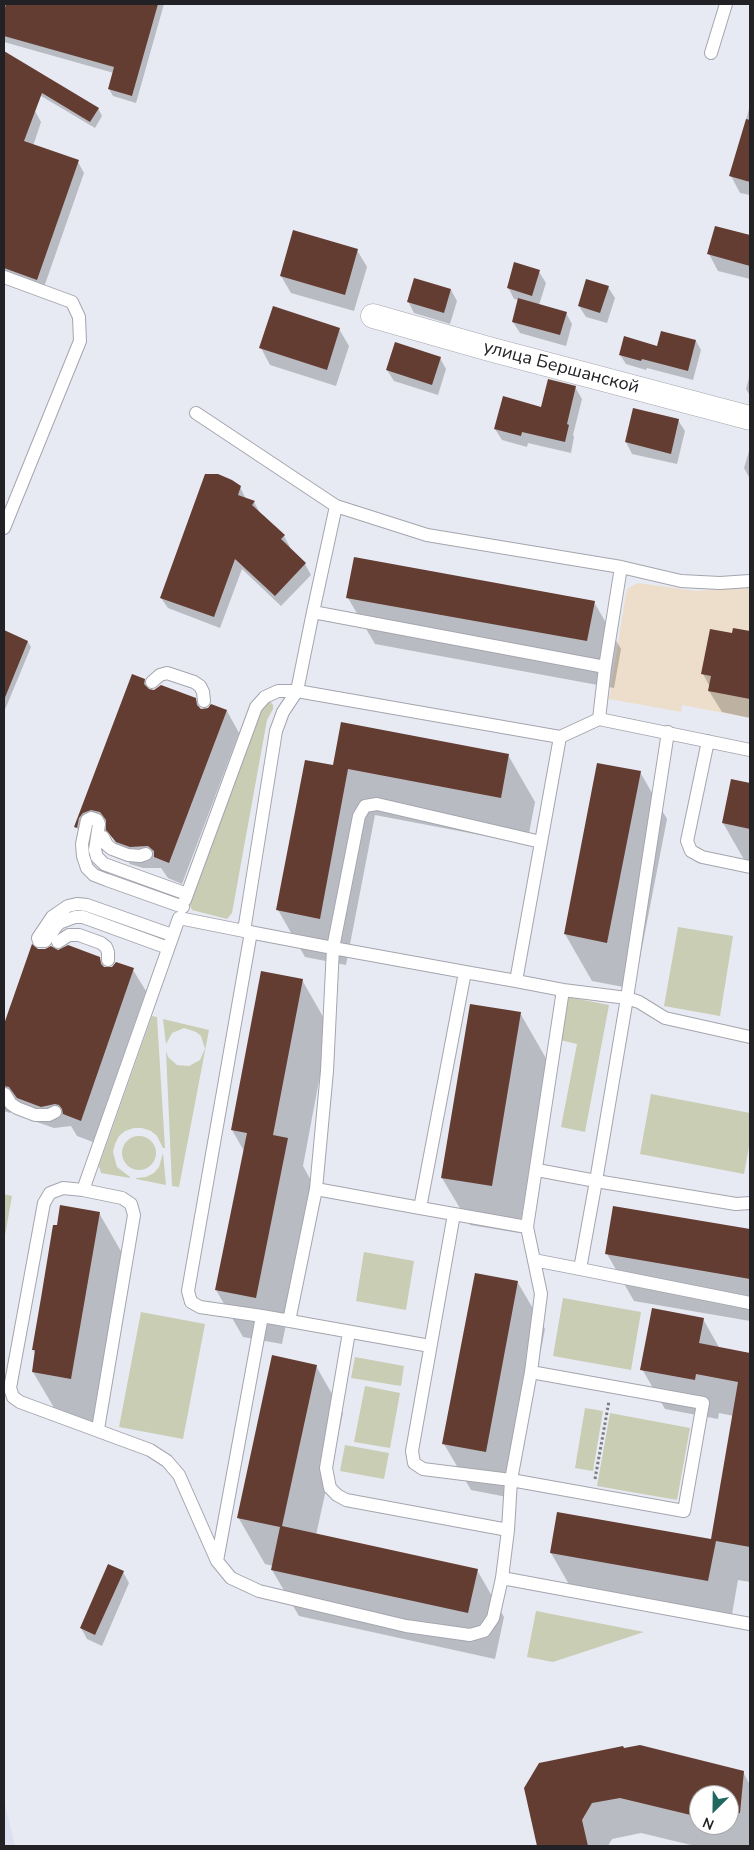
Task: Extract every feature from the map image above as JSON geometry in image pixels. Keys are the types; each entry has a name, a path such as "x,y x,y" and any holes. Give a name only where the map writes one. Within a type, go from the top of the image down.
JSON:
{"street":[{"name":"улица Бершанской","path":"373,316 489,349 750,418"}],"lane":[{"path":"711,53 726,4"},
{"path":"4,277 72,302 79,317 80,340 4,528"},
{"path":"196,413 336,506 427,535 621,568 681,581 720,583 750,581"},
{"path":"336,506 297,691 283,712 276,731 247,932 188,1291 191,1302 200,1307 430,1346"},
{"path":"599,718 621,568"},
{"path":"313,612 605,667"},
{"path":"152,682 160,675 167,673 194,682 200,686 204,701"},
{"path":"83,1190 187,894 256,707 264,697 278,691 297,691 560,737 599,718 750,750"},
{"path":"580,1270 627,998 668,732"},
{"path":"516,981 560,737"},
{"path":"708,740 687,841 691,851 702,857 750,867"},
{"path":"289,1321 316,1189 327,1071 333,948 359,816 365,806 377,804 541,842"},
{"path":"187,894 104,864 97,857 95,850 98,820 91,818 87,820 82,844 83,856 87,868 94,875 181,913 247,932 563,990 627,998 639,1002 665,1018 750,1037"},
{"path":"104,838 112,849 128,855 140,856 146,854"},
{"path":"77,904 87,905 170,942 74,916 59,923 45,941 38,941 38,938 56,914 68,906 77,904"},
{"path":"58,942 69,935 79,935 101,943 106,947 108,960"},
{"path":"420,1208 465,972"},
{"path":"98,1429 134,1215 131,1204 122,1198 63,1188 50,1193 44,1203 10,1388 13,1397 20,1402 98,1429 150,1450 167,1461 179,1475 217,1561 231,1578 258,1591 406,1626 470,1635 484,1631 493,1618 502,1578 508,1530 511,1480 531,1372 542,1294 527,1227 563,990"},
{"path":"5,1094 11,1104 35,1115 49,1115 55,1112"},
{"path":"537,1170 736,1204 750,1203"},
{"path":"316,1189 527,1227"},
{"path":"454,1214 412,1451 414,1463 424,1469 511,1480 684,1511 702,1403 531,1372"},
{"path":"534,1260 750,1304"},
{"path":"217,1561 262,1316"},
{"path":"349,1332 326,1468 330,1488 336,1495 346,1500 508,1530"},
{"path":"502,1578 750,1624"}],"path":[{"path":"593,1494 611,1386"}],"shaded area":[{"path":"638,583 697,591 750,586 750,718 682,705 681,712 609,699 626,594 628,588"},
{"path":"4,1800 15,1846 4,1846"}],"green space":[{"path":"270,701 273,709 267,720 232,913 227,919 192,910 190,905 254,722 259,710"},
{"path":"678,927 733,936 720,1016 664,1006"},
{"path":"568,997 609,1005 585,1132 561,1127 577,1044 560,1040"},
{"path":"152,1016 157,1017 165,1148 163,1148 157,1136 151,1131 134,1128 125,1131 119,1136 113,1152 117,1167 130,1178 101,1173 99,1166"},
{"path":"163,1019 209,1030 179,1187 172,1186 166,1051 168,1057 177,1065 189,1066 200,1060 205,1049 201,1036 184,1028 172,1033 166,1044"},
{"path":"651,1094 750,1113 750,1141 744,1174 640,1154"},
{"path":"139,1136 151,1141 156,1153 151,1165 139,1170 127,1165 122,1153 127,1141"},
{"path":"163,1153 166,1185 136,1179 154,1173 159,1167"},
{"path":"4,1194 12,1196 4,1241"},
{"path":"364,1252 414,1261 406,1310 356,1301"},
{"path":"563,1298 641,1312 631,1370 553,1356"},
{"path":"141,1312 205,1324 183,1439 119,1427"},
{"path":"355,1357 404,1366 401,1386 351,1378"},
{"path":"365,1386 400,1393 390,1448 354,1442"},
{"path":"585,1408 603,1411 593,1471 575,1468"},
{"path":"610,1413 690,1428 677,1500 597,1486"},
{"path":"345,1445 389,1453 384,1479 340,1471"},
{"path":"536,1611 644,1632 553,1662 527,1657"}],"building":[{"path":"6,4 158,4 132,96 108,89 114,67 4,36 4,11"},
{"path":"4,51 99,108 90,122 42,93 24,141 79,160 37,280 4,268"},
{"path":"746,119 750,120 750,182 729,176"},
{"path":"715,226 750,235 750,266 707,254"},
{"path":"293,230 358,249 345,295 280,276"},
{"path":"514,262 540,270 532,296 507,288"},
{"path":"414,278 451,289 444,313 407,302"},
{"path":"586,279 609,286 600,313 578,306"},
{"path":"518,298 567,312 560,335 512,322"},
{"path":"273,306 340,328 327,370 259,348"},
{"path":"661,331 696,340 688,371 619,355 624,336 657,346"},
{"path":"395,342 441,357 432,385 386,370"},
{"path":"548,379 576,386 567,424 569,425 565,442 522,432 521,436 494,429 503,396 541,407"},
{"path":"633,408 679,419 671,454 625,442"},
{"path":"205,474 218,474 241,486 238,495 255,501 252,505 285,535 281,539 306,563 275,596 235,559 214,617 160,598"},
{"path":"354,557 595,601 587,641 346,598"},
{"path":"733,628 750,631 750,699 708,691 711,676 701,674 710,629 732,633"},
{"path":"4,630 28,641 4,700"},
{"path":"132,674 145,679 144,684 149,689 154,690 161,685 196,698 197,705 201,709 208,708 211,704 227,710 169,863 154,857 154,851 148,846 130,847 116,842 106,830 106,820 100,812 91,810 83,813 79,818 77,828 74,827"},
{"path":"341,722 509,754 501,798 348,769 320,919 276,910 305,760 333,765"},
{"path":"597,763 641,771 607,943 564,934"},
{"path":"731,779 750,783 750,829 722,823"},
{"path":"32,944 38,949 45,949 51,946 58,950 68,945 100,957 101,964 104,967 112,967 116,962 134,968 81,1121 63,1114 59,1105 41,1107 17,1098 9,1087 4,1086 4,1024"},
{"path":"261,971 303,979 273,1135 288,1138 256,1298 215,1290 247,1133 231,1130"},
{"path":"470,1004 521,1012 492,1186 441,1178"},
{"path":"60,1205 100,1212 71,1379 32,1372 35,1350 32,1350 53,1225 57,1225"},
{"path":"613,1206 750,1229 750,1279 605,1254"},
{"path":"475,1273 518,1281 486,1452 442,1444"},
{"path":"652,1308 704,1318 699,1343 750,1353 750,1547 716,1541 708,1581 550,1553 557,1512 711,1539 738,1382 696,1374 695,1380 640,1370"},
{"path":"272,1355 317,1365 282,1526 478,1569 468,1613 271,1570 280,1527 237,1518"},
{"path":"108,1564 124,1571 95,1635 80,1628"},
{"path":"640,1745 744,1771 740,1813 739,1785 689,1785 689,1815 620,1798 592,1803 582,1820 588,1846 537,1846 524,1788 539,1763 623,1746 624,1748"}]}
